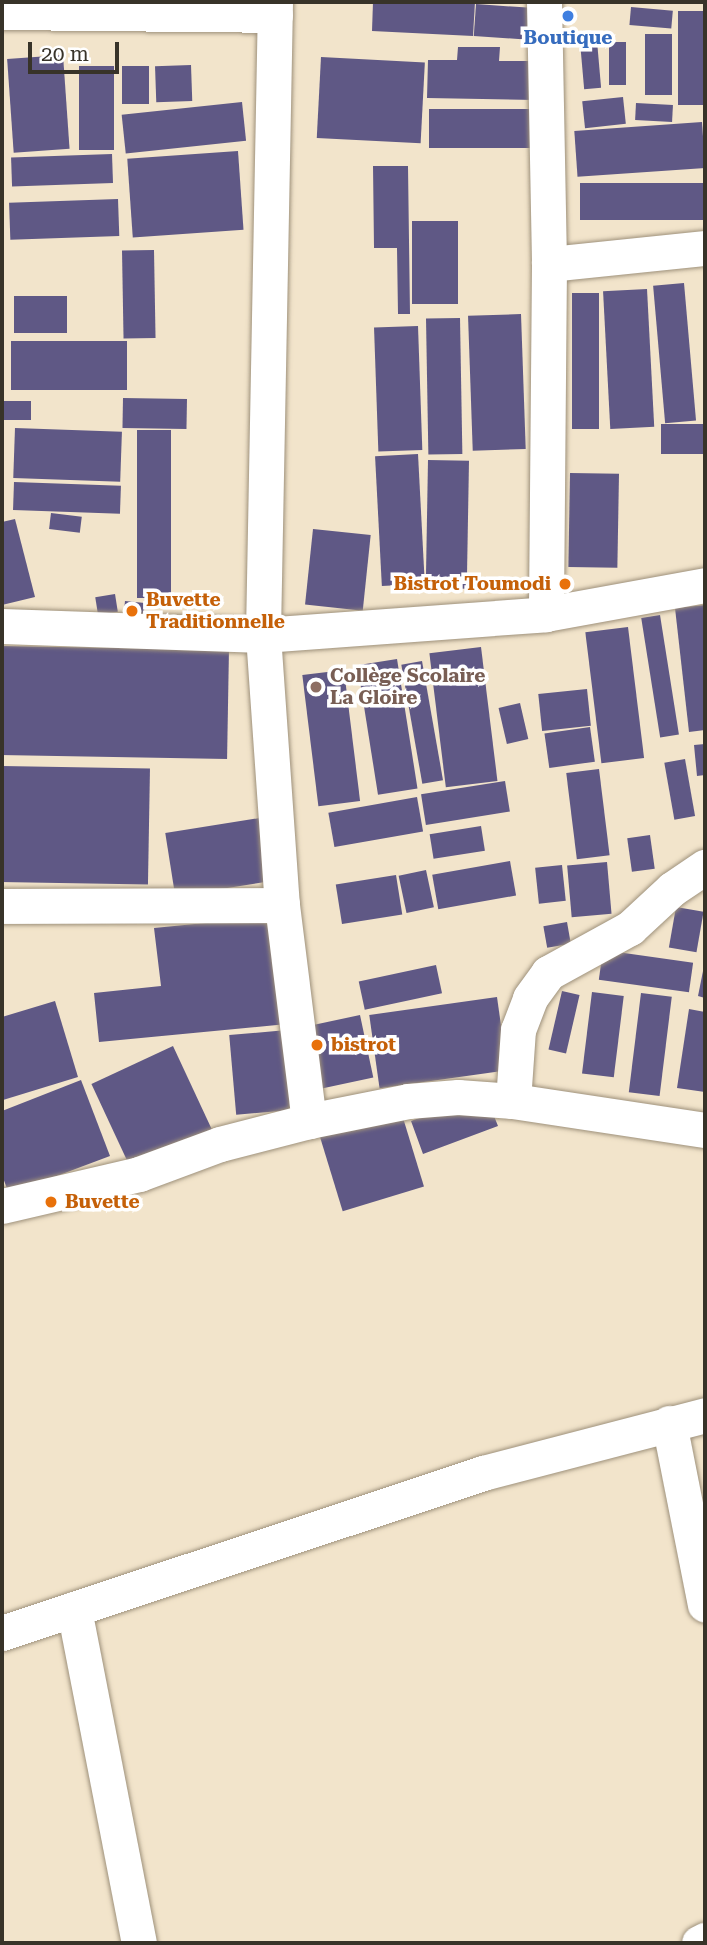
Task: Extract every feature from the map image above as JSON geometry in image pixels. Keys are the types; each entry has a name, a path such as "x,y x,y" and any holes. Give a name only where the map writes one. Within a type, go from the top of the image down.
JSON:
{"street":[{"path":"544,2 549,264 545,614"},
{"path":"2,12 275,8 263,635 282,905 309,1121"},
{"path":"549,264 705,248"},
{"path":"2,626 263,635 545,614 705,584"},
{"path":"513,1101 518,1030 530,998 548,973 630,928 672,889 705,867"},
{"path":"2,906 282,905"},
{"path":"2,1206 139,1174 220,1144 309,1121 408,1101 458,1097 513,1101 705,1130"},
{"path":"2,1633 483,1473 705,1415"},
{"path":"669,1423 705,1604"},
{"path":"74,1609 139,1943"},
{"path":"699,1943 705,1940"}],"building":[{"path":"373,2 475,2 473,36 372,31"},
{"path":"476,4 531,8 529,40 474,36"},
{"path":"631,7 673,11 671,29 629,25"},
{"path":"678,11 705,11 705,105 678,105"},
{"path":"645,34 672,34 672,95 645,95"},
{"path":"597,41 601,88 584,89 580,42"},
{"path":"609,42 626,42 626,85 609,85"},
{"path":"458,47 500,47 499,61 536,61 535,100 427,98 428,60 457,60"},
{"path":"63,55 70,149 14,153 7,59"},
{"path":"321,57 425,62 421,143 317,138"},
{"path":"191,65 192,101 156,102 155,66"},
{"path":"79,66 114,66 114,150 79,150"},
{"path":"122,66 149,66 149,104 122,104"},
{"path":"623,97 626,124 585,128 582,101"},
{"path":"242,102 246,141 126,153 122,115"},
{"path":"636,103 673,105 672,122 635,120"},
{"path":"429,109 532,109 532,148 429,148"},
{"path":"702,122 705,168 578,177 574,131"},
{"path":"238,151 244,230 133,238 127,159"},
{"path":"112,154 113,183 12,187 11,158"},
{"path":"373,166 408,166 410,314 398,314 397,248 374,248"},
{"path":"580,183 705,183 705,220 580,220"},
{"path":"118,199 119,236 10,240 9,203"},
{"path":"412,221 458,221 458,304 412,304"},
{"path":"154,250 156,338 124,339 122,251"},
{"path":"684,283 696,420 665,423 653,286"},
{"path":"647,289 654,427 610,429 603,291"},
{"path":"572,293 599,293 599,429 572,429"},
{"path":"14,296 67,296 67,333 14,333"},
{"path":"521,314 526,449 473,451 468,316"},
{"path":"460,318 462,454 428,455 426,319"},
{"path":"418,326 422,450 378,451 374,328"},
{"path":"11,341 127,341 127,390 11,390"},
{"path":"123,398 187,399 186,429 122,428"},
{"path":"2,401 31,401 31,420 2,420"},
{"path":"661,424 705,424 705,454 661,454"},
{"path":"15,428 122,432 120,482 13,478"},
{"path":"137,430 171,430 171,598 137,598"},
{"path":"418,454 425,584 382,586 375,456"},
{"path":"428,460 469,461 467,589 426,588"},
{"path":"570,473 619,474 617,568 568,567"},
{"path":"14,482 121,486 120,514 13,510"},
{"path":"51,513 82,517 80,533 49,529"},
{"path":"15,519 35,597 2,605 2,522"},
{"path":"313,529 371,535 363,611 305,605"},
{"path":"115,594 118,612 98,615 95,597"},
{"path":"125,601 145,603 143,618 123,616"},
{"path":"705,605 705,730 689,732 675,608"},
{"path":"660,615 679,735 660,737 641,618"},
{"path":"628,627 644,758 601,763 585,632"},
{"path":"2,646 229,650 227,759 2,755"},
{"path":"481,647 497,781 446,787 429,653"},
{"path":"397,659 417,788 378,795 357,665"},
{"path":"422,661 443,780 422,784 401,665"},
{"path":"344,670 360,801 318,806 302,675"},
{"path":"587,689 591,726 542,731 538,694"},
{"path":"520,703 528,739 507,744 499,708"},
{"path":"590,727 595,762 549,768 544,733"},
{"path":"705,744 705,775 697,776 694,745"},
{"path":"685,759 695,816 674,820 664,763"},
{"path":"2,766 150,769 148,885 2,882"},
{"path":"599,769 610,855 577,859 566,773"},
{"path":"505,781 510,812 426,825 421,794"},
{"path":"417,797 423,831 334,847 328,813"},
{"path":"266,817 276,880 175,896 165,833"},
{"path":"481,826 485,851 434,859 430,834"},
{"path":"650,835 655,869 632,872 627,838"},
{"path":"510,861 516,895 438,909 432,875"},
{"path":"607,862 612,914 572,917 567,865"},
{"path":"562,865 566,901 539,904 535,868"},
{"path":"426,870 434,907 407,913 399,876"},
{"path":"396,875 402,915 342,924 336,885"},
{"path":"676,907 704,912 696,952 669,947"},
{"path":"276,916 287,1024 99,1042 94,993 161,986 154,928"},
{"path":"567,922 571,944 547,948 543,926"},
{"path":"603,950 693,963 689,992 599,980"},
{"path":"436,965 442,993 365,1010 359,981"},
{"path":"705,971 705,998 698,996"},
{"path":"562,991 580,995 566,1054 549,1049"},
{"path":"592,992 624,996 614,1077 582,1073"},
{"path":"641,993 672,997 660,1096 629,1092"},
{"path":"497,997 507,1070 380,1088 369,1015"},
{"path":"55,1001 78,1077 3,1100 2,1017"},
{"path":"689,1009 705,1012 705,1092 677,1088"},
{"path":"360,1015 373,1078 314,1090 300,1028"},
{"path":"287,1030 294,1110 236,1115 229,1035"},
{"path":"173,1046 212,1129 130,1167 91,1084"},
{"path":"81,1080 110,1156 9,1194 2,1175 2,1111"},
{"path":"471,1099 478,1116 492,1111 498,1126 423,1154 411,1121"},
{"path":"400,1108 424,1186 343,1211 319,1133"}],"place":[{"name":"Boutique","path":"568,16"},
{"name":"Bistrot Toumodi","path":"565,584"},
{"name":"Buvette Traditionnelle","path":"132,611"},
{"name":"Collège Scolaire La Gloire","path":"316,687"},
{"name":"bistrot","path":"317,1045"},
{"name":"Buvette","path":"51,1202"}]}
